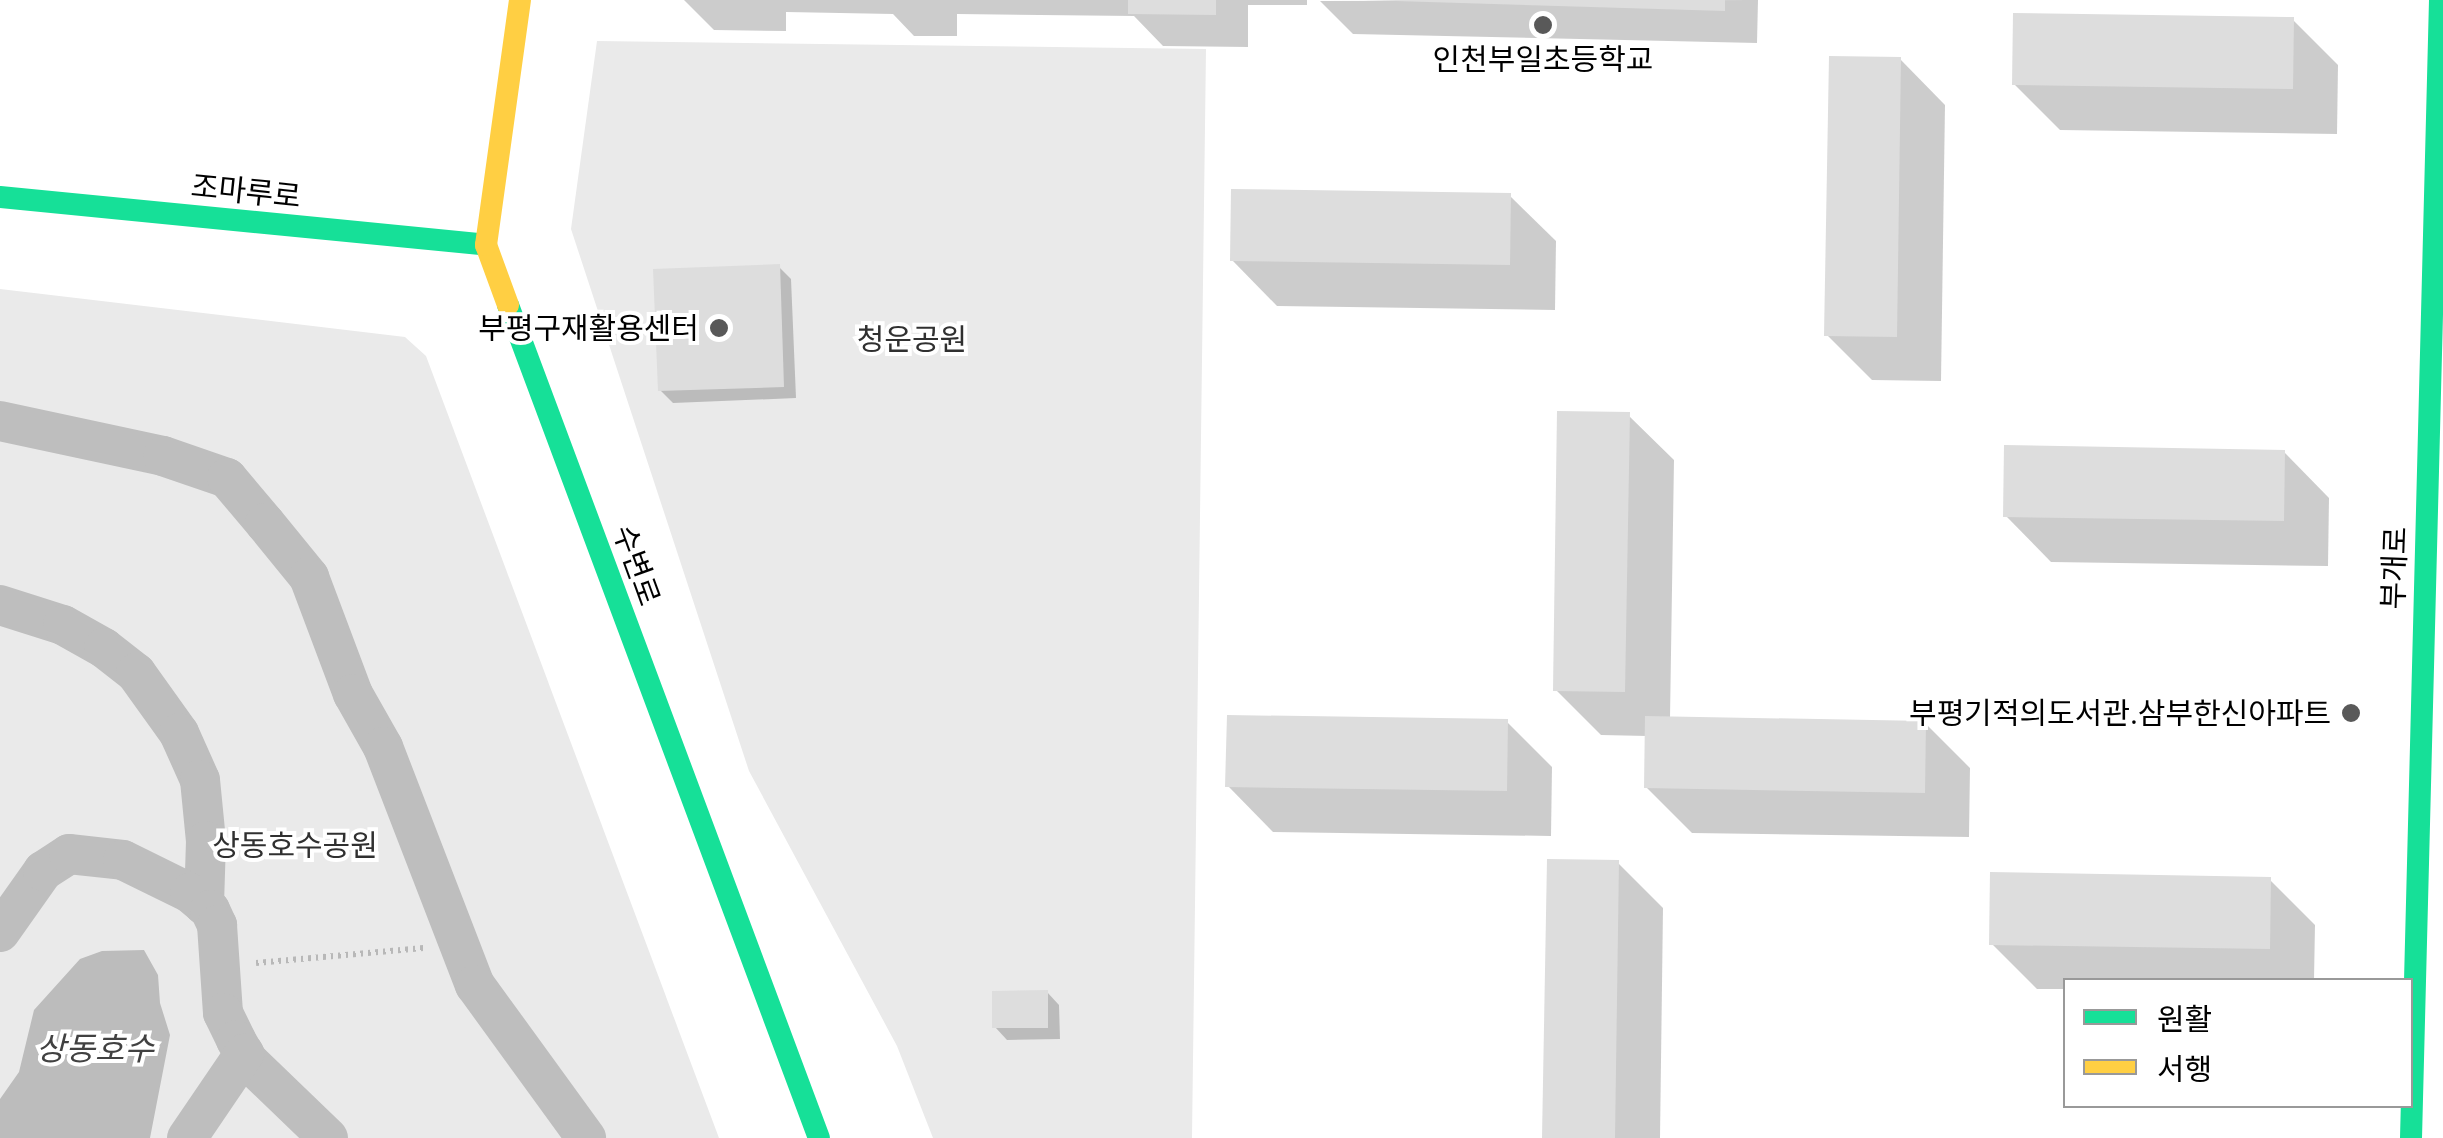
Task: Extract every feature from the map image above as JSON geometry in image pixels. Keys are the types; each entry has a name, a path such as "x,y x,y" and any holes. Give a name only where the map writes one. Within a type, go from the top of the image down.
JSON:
{"street":[{"name":"수변로","path":"520,0 486,244 819,1138"},
{"name":"부개로","path":"2413,1097 2440,0"},
{"name":"조마루로","path":"0,197 486,244"},
{"path":"0,421 162,456 228,478 308,577 353,694 383,747 475,986 586,1138"},
{"path":"0,605 63,625 104,648 136,673 180,733 200,780 206,841 204,905"},
{"path":"0,932 42,870 69,854 123,860 160,876 204,905 217,925 223,1013 244,1054 328,1138"},
{"path":"187,1138 244,1054"},
{"name":"부개로","path":"2412,1138 2413,1108"}],"path":[{"path":"220,966 401,952 458,941"}],"green space":[{"name":"청운공원","path":"597,41 1206,49 1192,1138 933,1138 897,1046 749,771 571,229"},
{"name":"상동호수공원","path":"0,289 405,337 426,356 719,1138 0,1138"}],"water":[{"name":"상동호수","path":"144,950 158,975 160,1003 170,1035 150,1138 0,1138 0,1099 19,1072 34,1010 80,959 102,951"}],"building":[{"path":"1128,0 1216,0 1216,15 1128,14"},
{"path":"1363,0 1725,0 1725,11"},
{"path":"2013,13 2294,17 2293,89 2012,85"},
{"path":"1829,56 1901,57 1897,337 1824,336"},
{"path":"1231,189 1511,193 1510,265 1230,261"},
{"name":"부평구재활용센터","path":"780,264 784,387 658,391 653,269"},
{"path":"1557,411 1630,412 1625,692 1553,691"},
{"path":"2004,445 2285,450 2284,521 2003,517"},
{"path":"1227,715 1508,719 1507,791 1225,787"},
{"path":"1645,716 1926,721 1925,793 1644,788"},
{"path":"1547,859 1619,860 1615,1138 1542,1138"},
{"path":"1990,872 2271,877 2270,949 1989,945"},
{"path":"1048,990 1048,1028 992,1028 992,991"}],"traffic: fast":[{"path":"2413,1060 2440,0"},
{"path":"0,197 486,245"},
{"path":"508,305 819,1138"},
{"path":"2411,1138 2412,1108"}],"traffic: slow":[{"path":"508,305 486,245 520,0"}],"place":[{"name":"인천부일초등학교","path":"1543,25"},
{"name":"부평구재활용센터","path":"719,328"},
{"name":"부평기적의도서관.삼부한신아파트","path":"2351,713"}]}
